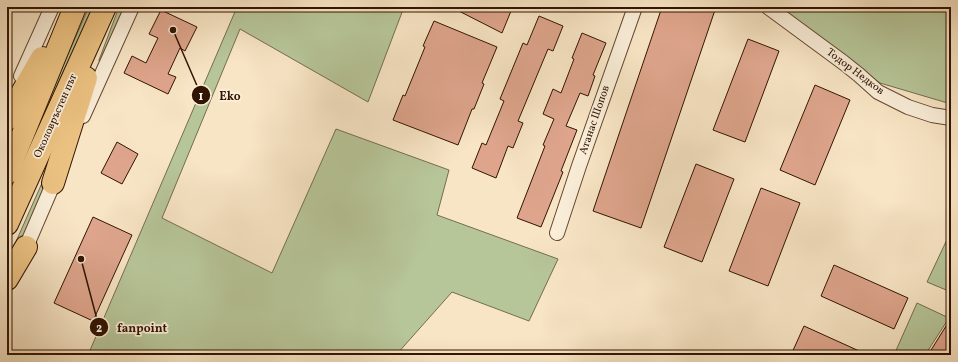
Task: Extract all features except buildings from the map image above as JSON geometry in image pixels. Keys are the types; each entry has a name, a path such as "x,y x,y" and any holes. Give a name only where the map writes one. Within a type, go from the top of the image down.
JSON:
{"highway":[{"path":"7,119 71,7"},
{"name":"Околовръстен път","path":"7,173 75,7"},
{"name":"Околовръстен път","path":"7,224 105,7"},
{"path":"53,184 108,7"},
{"path":"7,279 26,247"}],"street":[{"path":"7,109 52,7"},
{"path":"7,289 132,7"},
{"name":"Атанас Шопов","path":"557,233 635,7"},
{"name":"Тодор Недков","path":"768,7 844,63 878,92 908,107 932,115 951,118"}],"green space":[{"path":"89,7 95,7 7,205 7,192"},
{"path":"119,7 124,7 99,61 99,60"},
{"path":"237,7 404,7 368,102 240,29 162,218 272,273 336,129 449,170 437,215 558,259 529,321 452,292 396,355 88,355"},
{"path":"775,7 951,7 951,104 880,83"},
{"path":"65,131 59,155 26,232 7,268 7,262"},
{"path":"951,231 951,292 927,282"},
{"path":"917,303 949,318 925,355 894,355"}],"place":[{"name":"Eko","path":"173,30"},
{"name":"fanpoint","path":"81,259"}]}
